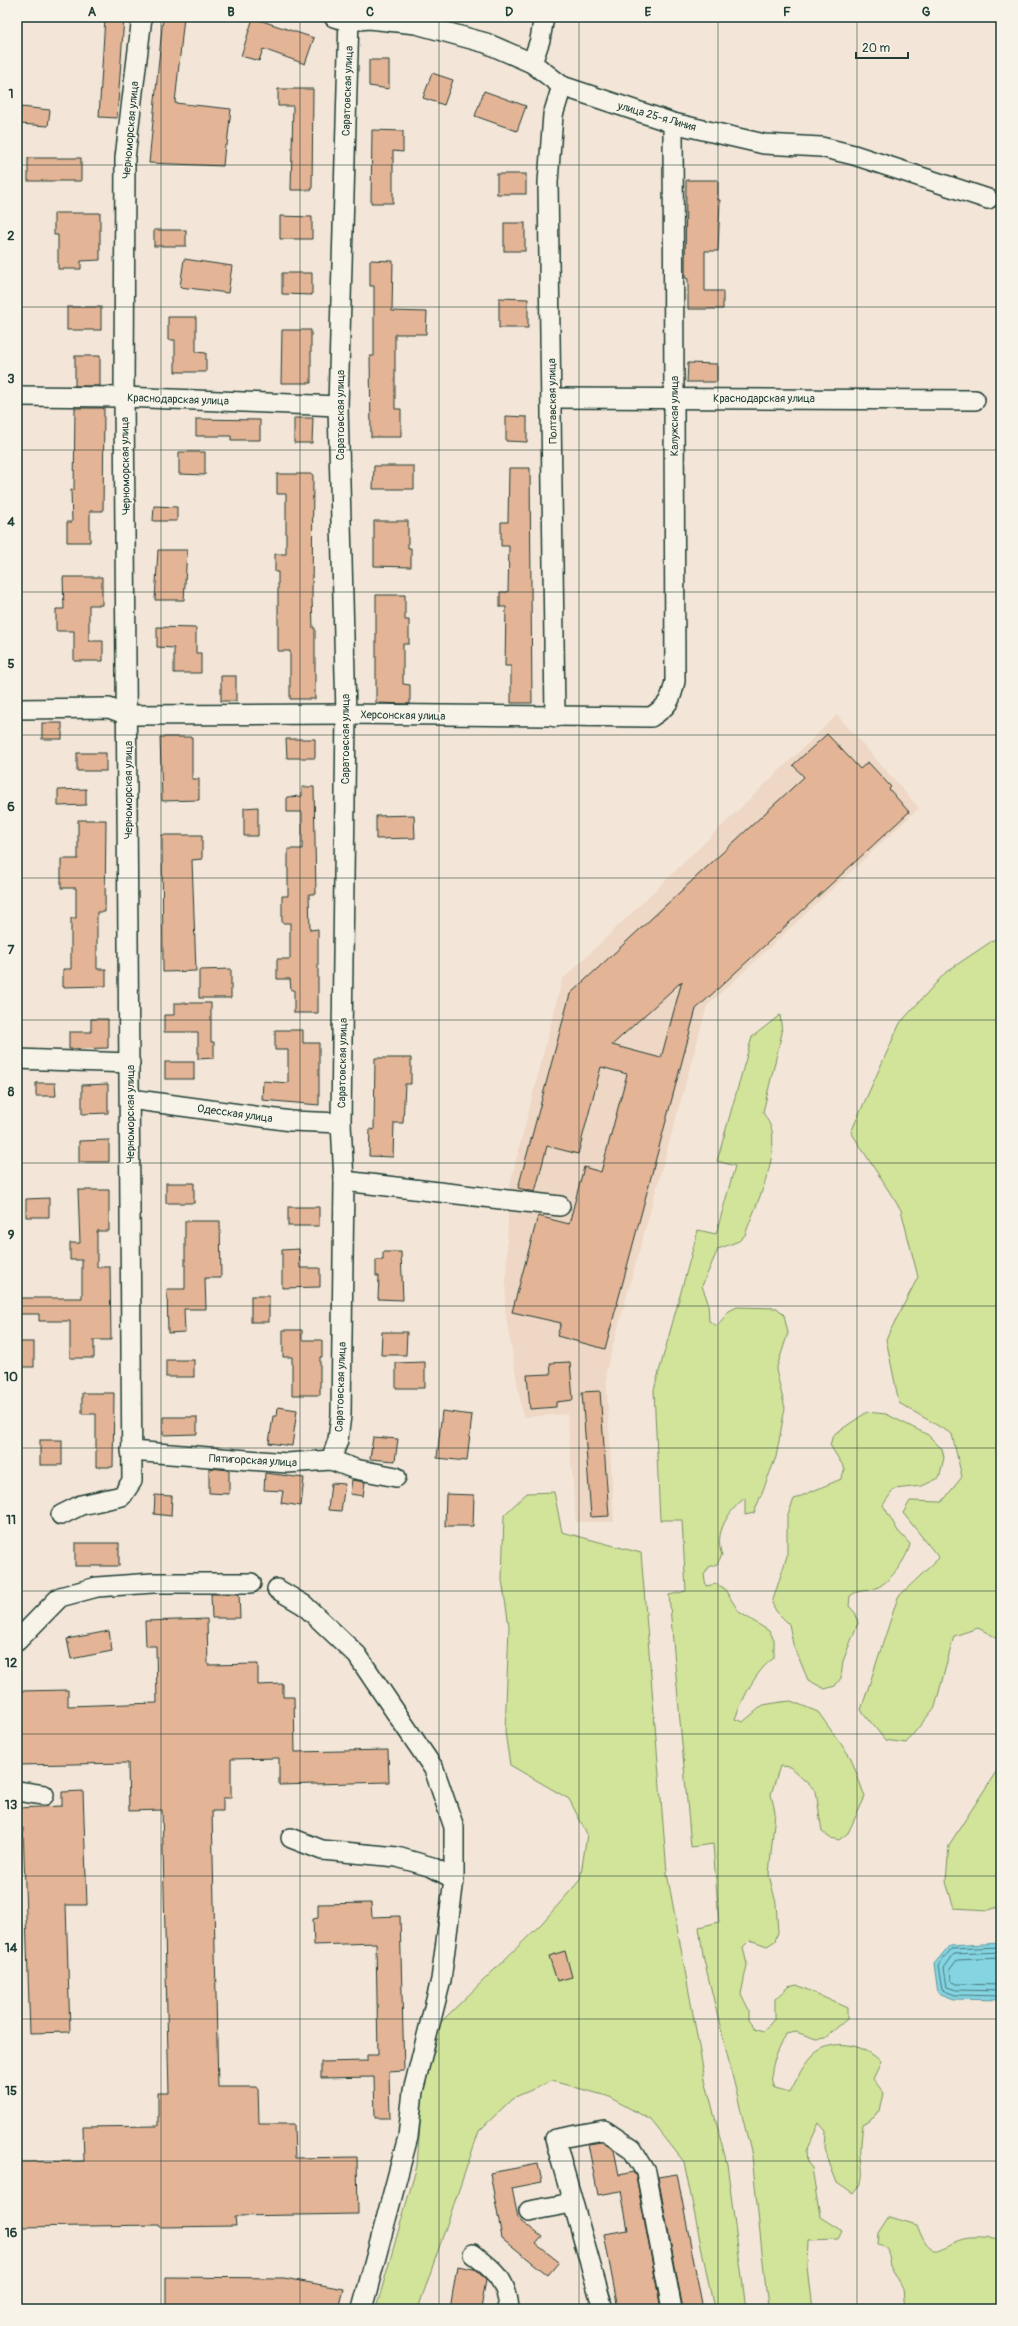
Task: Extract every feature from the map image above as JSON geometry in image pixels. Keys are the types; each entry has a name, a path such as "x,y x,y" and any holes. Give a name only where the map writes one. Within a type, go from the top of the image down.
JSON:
{"street":[{"name":"Черноморская улица","path":"61,1515 81,1505 122,1496 132,1481 124,397 125,158 142,17"},
{"path":"532,63 540,40 544,17"},
{"name":"улица 25-я Линия","path":"344,18 416,24 486,43 532,63 562,86 673,122 764,144 821,147 854,155 988,199"},
{"name":"Саратовская улица","path":"331,1460 338,1440 342,1416 344,1181 341,1123 346,714 338,406 344,18"},
{"name":"Полтавская улица","path":"555,717 548,182 553,115 562,86"},
{"name":"Калужская улица","path":"666,707 672,695 675,681 673,122"},
{"name":"Краснодарская улица","path":"17,396 124,397 338,406"},
{"name":"Краснодарская улица","path":"552,398 975,400"},
{"name":"Херсонская улица","path":"17,709 109,708 127,714 346,714 651,717 666,707"},
{"path":"17,1059 130,1063"},
{"name":"Одесская улица","path":"130,1099 291,1121 341,1123"},
{"path":"344,1181 560,1206"},
{"name":"Пятигорская улица","path":"131,1451 287,1463 331,1460 355,1469 396,1477"},
{"path":"17,1641 60,1597 97,1587 153,1583 251,1583"},
{"path":"277,1589 304,1605 357,1655 434,1769 454,1827 454,1878 441,1980 414,2091 408,2137 362,2309"},
{"path":"17,1791 44,1795"},
{"path":"291,1838 322,1850 397,1857 432,1867 454,1878"},
{"path":"603,2309 555,2139 604,2130 632,2148 646,2172 672,2309"},
{"path":"529,2210 572,2203"},
{"path":"473,2254 496,2271 508,2293 509,2309"}],"shaded area":[{"path":"837,715 919,808 707,1006 606,1371 614,1522 576,1522 567,1414 523,1417 505,1311 509,1188 562,980"}],"green space":[{"path":"1001,935 1001,1640 978,1628 954,1636 935,1707 906,1743 885,1740 861,1710 898,1597 939,1558 903,1513 910,1501 942,1502 962,1477 952,1434 899,1403 886,1339 918,1277 901,1210 851,1132 900,1023 946,972"},
{"path":"780,1015 782,1033 763,1112 772,1131 773,1144 769,1170 745,1235 739,1241 718,1249 702,1286 708,1302 709,1321 717,1326 729,1311 737,1307 777,1308 784,1315 788,1333 776,1370 785,1408 776,1457 754,1513 745,1515 745,1498 733,1509 721,1531 720,1547 722,1555 717,1564 709,1567 704,1575 706,1586 716,1584 724,1588 739,1612 769,1631 774,1639 774,1658 767,1663 756,1677 742,1702 735,1719 743,1722 763,1705 791,1701 818,1712 851,1758 865,1797 848,1833 839,1840 830,1838 822,1832 816,1791 790,1767 780,1766 771,1794 775,1812 769,1875 776,1903 778,1932 775,1941 767,1946 750,1940 743,1947 747,1965 741,1994 749,2010 749,2020 755,2028 764,2031 775,2018 775,1999 788,1987 797,1985 847,2008 847,2019 825,2038 816,2039 796,2032 786,2034 772,2067 772,2081 774,2088 790,2092 809,2059 821,2049 829,2046 848,2045 857,2047 874,2056 881,2062 873,2079 884,2093 880,2112 863,2124 861,2148 862,2180 853,2194 837,2183 824,2149 825,2130 819,2123 806,2152 807,2162 812,2168 820,2217 842,2231 838,2239 809,2240 808,2268 813,2309 768,2309 752,2156 703,1956 699,1927 719,1922 713,1844 691,1847 669,1595 686,1591 682,1520 660,1520 654,1390 698,1230 716,1234 735,1166 717,1161 752,1037"},
{"path":"867,1412 886,1414 928,1435 942,1449 944,1458 939,1478 922,1486 894,1489 883,1505 898,1531 910,1544 901,1564 886,1582 874,1589 859,1592 850,1596 849,1606 856,1614 858,1623 843,1661 841,1678 835,1686 825,1689 808,1680 793,1644 789,1624 776,1611 772,1603 787,1556 787,1517 794,1499 841,1479 845,1469 830,1445 833,1435"},
{"path":"554,1492 562,1532 641,1553 667,1873 705,2079 727,2164 746,2309 714,2309 684,2162 651,2120 607,2096 552,2081 513,2098 479,2131 418,2309 376,2309 417,2166 423,2083 440,2023 542,1923 580,1880 587,1834 569,1799 510,1765 505,1732 509,1626 502,1580 504,1515 527,1493"},
{"path":"1001,1764 1001,1906 989,1910 954,1908 946,1882 949,1845"},
{"path":"890,2217 917,2225 923,2239 929,2247 934,2250 939,2250 960,2240 970,2238 1001,2240 1001,2309 905,2309 903,2289 890,2266 886,2247 878,2244 879,2234"}],"water":[{"path":"1001,1943 1001,2000 954,1999 938,1993 934,1964 949,1946"}],"building":[{"path":"105,17 124,17 117,118 99,117"},
{"path":"163,17 184,17 175,103 231,109 223,166 149,163"},
{"path":"253,18 314,38 305,64 263,49 259,61 241,56"},
{"path":"369,60 389,60 389,89 369,86"},
{"path":"432,73 453,80 444,105 423,98"},
{"path":"278,89 313,89 312,190 291,190 293,106 278,106"},
{"path":"484,91 526,106 517,131 475,116"},
{"path":"21,107 50,110 48,126 20,124"},
{"path":"372,130 403,131 403,152 393,151 393,203 371,203"},
{"path":"28,158 81,158 81,181 28,181"},
{"path":"497,174 526,174 526,194 497,194"},
{"path":"686,180 718,180 718,200 720,200 718,251 705,251 705,291 723,291 723,309 688,309 688,279 685,278"},
{"path":"54,213 100,213 100,260 81,261 81,269 58,269 58,235 54,235"},
{"path":"280,216 312,217 312,239 280,239"},
{"path":"504,223 525,223 525,251 504,251"},
{"path":"154,230 186,230 186,246 154,246"},
{"path":"184,259 232,266 228,293 180,287"},
{"path":"370,260 393,261 392,311 427,312 426,334 395,334 395,409 401,409 401,437 371,437 370,356 374,356 374,286 370,286"},
{"path":"282,273 312,273 312,295 282,294"},
{"path":"499,298 528,299 528,328 499,328"},
{"path":"67,307 101,307 101,330 67,330"},
{"path":"168,317 196,317 196,352 206,353 206,372 175,372 175,340 168,340"},
{"path":"282,330 311,330 311,383 281,383"},
{"path":"75,356 100,356 100,386 75,386"},
{"path":"688,363 717,364 717,382 687,382"},
{"path":"75,408 104,408 103,511 90,511 90,542 67,542 67,522 72,522 71,490 74,490"},
{"path":"506,416 527,417 527,442 506,441"},
{"path":"294,418 313,418 312,443 294,443"},
{"path":"196,419 260,420 260,440 231,440 231,436 196,436"},
{"path":"179,452 205,452 205,475 179,474"},
{"path":"374,466 414,466 414,489 373,489"},
{"path":"509,468 530,468 532,703 511,703 511,666 505,666 506,607 500,607 500,592 508,592 509,546 501,546 501,522 508,522"},
{"path":"277,474 313,474 312,598 313,628 315,628 315,699 290,699 290,651 278,651 278,572 275,572 275,554 286,554 286,494 277,494"},
{"path":"154,506 177,507 177,521 153,521"},
{"path":"374,521 408,521 408,548 411,548 411,567 374,566"},
{"path":"158,550 187,550 184,600 155,600"},
{"path":"63,577 102,577 102,605 89,605 89,641 103,641 103,661 74,661 74,631 56,631 56,609 64,609"},
{"path":"376,595 405,595 405,620 409,620 409,644 403,644 403,684 410,685 410,704 376,703"},
{"path":"157,627 196,628 196,653 201,653 201,673 174,673 174,648 157,647"},
{"path":"221,676 236,676 236,701 221,701"},
{"path":"42,723 62,723 62,739 42,739"},
{"path":"827,734 860,769 868,762 891,787 889,789 909,812 696,1009 605,1349 557,1336 561,1323 512,1312 538,1216 569,1224 584,1167 601,1172 627,1074 601,1067 578,1154 547,1146 535,1192 518,1188 570,994 804,777 793,765","holes":["682,981 661,1058 612,1045"]},
{"path":"160,737 192,737 192,779 199,779 199,800 162,801"},
{"path":"286,739 315,739 315,758 287,758"},
{"path":"77,753 106,753 106,771 77,771"},
{"path":"302,787 314,787 316,894 309,894 310,930 318,929 318,1013 294,1013 294,990 291,990 290,979 277,979 277,959 290,959 290,923 282,923 282,896 288,896 288,849 302,849 302,812 287,812 287,797 302,796"},
{"path":"86,789 86,805 58,806 58,790"},
{"path":"258,807 258,836 244,836 244,808"},
{"path":"414,815 415,838 376,839 376,816"},
{"path":"78,820 106,820 105,912 97,912 97,969 106,969 106,986 63,987 63,969 71,969 71,918 76,918 76,888 61,888 61,859 78,859"},
{"path":"162,835 202,835 202,859 192,860 196,971 163,972"},
{"path":"231,969 231,998 199,998 199,970"},
{"path":"174,1003 211,1003 211,1042 214,1042 214,1058 198,1059 198,1032 164,1032 164,1015 174,1015"},
{"path":"91,1019 108,1019 108,1048 69,1049 69,1032 91,1032"},
{"path":"275,1030 303,1030 303,1043 319,1043 319,1105 262,1100 263,1081 288,1083 288,1050 275,1050"},
{"path":"375,1058 411,1058 411,1084 405,1084 403,1123 394,1123 393,1157 369,1156 370,1129 374,1130"},
{"path":"165,1062 194,1062 194,1079 165,1079"},
{"path":"36,1083 55,1083 56,1096 36,1096"},
{"path":"108,1084 108,1113 82,1114 82,1085"},
{"path":"109,1140 109,1162 79,1162 79,1141"},
{"path":"166,1183 194,1183 194,1203 166,1203"},
{"path":"78,1190 109,1190 109,1231 97,1231 97,1267 110,1267 111,1340 94,1340 94,1358 70,1358 70,1321 39,1321 39,1314 17,1314 17,1298 82,1298 82,1260 70,1260 70,1243 80,1243"},
{"path":"49,1198 49,1217 26,1217 26,1199"},
{"path":"288,1207 319,1207 319,1226 288,1226"},
{"path":"185,1221 220,1221 221,1278 205,1278 206,1309 184,1309 185,1332 168,1333 167,1289 185,1289"},
{"path":"299,1249 300,1268 320,1268 320,1287 282,1288 282,1250"},
{"path":"383,1252 401,1252 403,1300 378,1299 379,1276 376,1276 376,1260 383,1260"},
{"path":"251,1296 269,1296 269,1322 251,1322"},
{"path":"283,1330 302,1330 302,1340 322,1340 322,1357 320,1357 320,1395 292,1395 292,1357 283,1357"},
{"path":"382,1332 407,1332 406,1355 381,1355"},
{"path":"17,1342 34,1342 34,1367 17,1367"},
{"path":"166,1360 194,1360 194,1377 166,1377"},
{"path":"425,1362 425,1388 396,1388 396,1363"},
{"path":"570,1362 573,1400 556,1402 556,1407 530,1409 527,1375 551,1374 550,1363"},
{"path":"600,1391 609,1516 591,1517 582,1392"},
{"path":"82,1393 114,1393 113,1467 96,1467 96,1414 82,1414"},
{"path":"278,1407 297,1410 292,1446 269,1443 273,1416 277,1416"},
{"path":"442,1411 472,1415 467,1461 437,1458"},
{"path":"163,1417 197,1417 197,1434 163,1435"},
{"path":"373,1437 398,1439 395,1461 370,1459"},
{"path":"40,1440 62,1440 62,1465 40,1465"},
{"path":"209,1468 229,1470 229,1494 209,1493"},
{"path":"265,1473 304,1478 301,1506 281,1503 283,1491 264,1490"},
{"path":"352,1480 365,1482 363,1496 350,1494"},
{"path":"331,1483 345,1484 341,1511 328,1510"},
{"path":"446,1494 474,1495 473,1526 445,1526"},
{"path":"155,1495 172,1496 171,1516 154,1514"},
{"path":"75,1543 119,1543 119,1566 75,1566"},
{"path":"211,1594 239,1594 240,1618 212,1618"},
{"path":"207,1619 208,1665 258,1664 258,1685 283,1684 283,1697 294,1697 295,1752 388,1750 389,1782 279,1785 279,1758 231,1759 231,1798 223,1798 223,1811 212,1811 218,2087 258,2087 259,2124 294,2124 295,2158 357,2157 358,2214 235,2216 236,2226 160,2227 159,2225 17,2227 17,2162 84,2161 83,2127 158,2126 158,2093 169,2093 162,1810 129,1811 128,1763 17,1765 17,1707 20,1707 20,1691 68,1690 68,1706 157,1703 156,1646 146,1646 145,1621"},
{"path":"109,1631 112,1651 71,1659 67,1639"},
{"path":"83,1791 87,1905 66,1905 70,2032 30,2033 23,1828 17,1828 17,1808 62,1806 62,1792"},
{"path":"371,1903 372,1917 400,1916 404,2071 389,2072 390,2118 375,2118 374,2077 321,2078 321,2062 367,2061 367,2055 378,2055 376,1943 314,1945 313,1919 318,1918 318,1904"},
{"path":"565,1951 572,1977 557,1981 549,1956"},
{"path":"602,2142 614,2150 619,2175 633,2172 636,2176 661,2309 618,2309 604,2234 628,2230 621,2191 598,2195 588,2144"},
{"path":"538,2164 542,2182 512,2188 518,2218 542,2237 536,2244 559,2262 548,2275 502,2238 490,2173"},
{"path":"677,2174 703,2309 683,2309 658,2177"},
{"path":"457,2266 474,2269 486,2279 481,2309 450,2309"},
{"path":"166,2277 284,2278 344,2289 339,2309 166,2309"}]}
